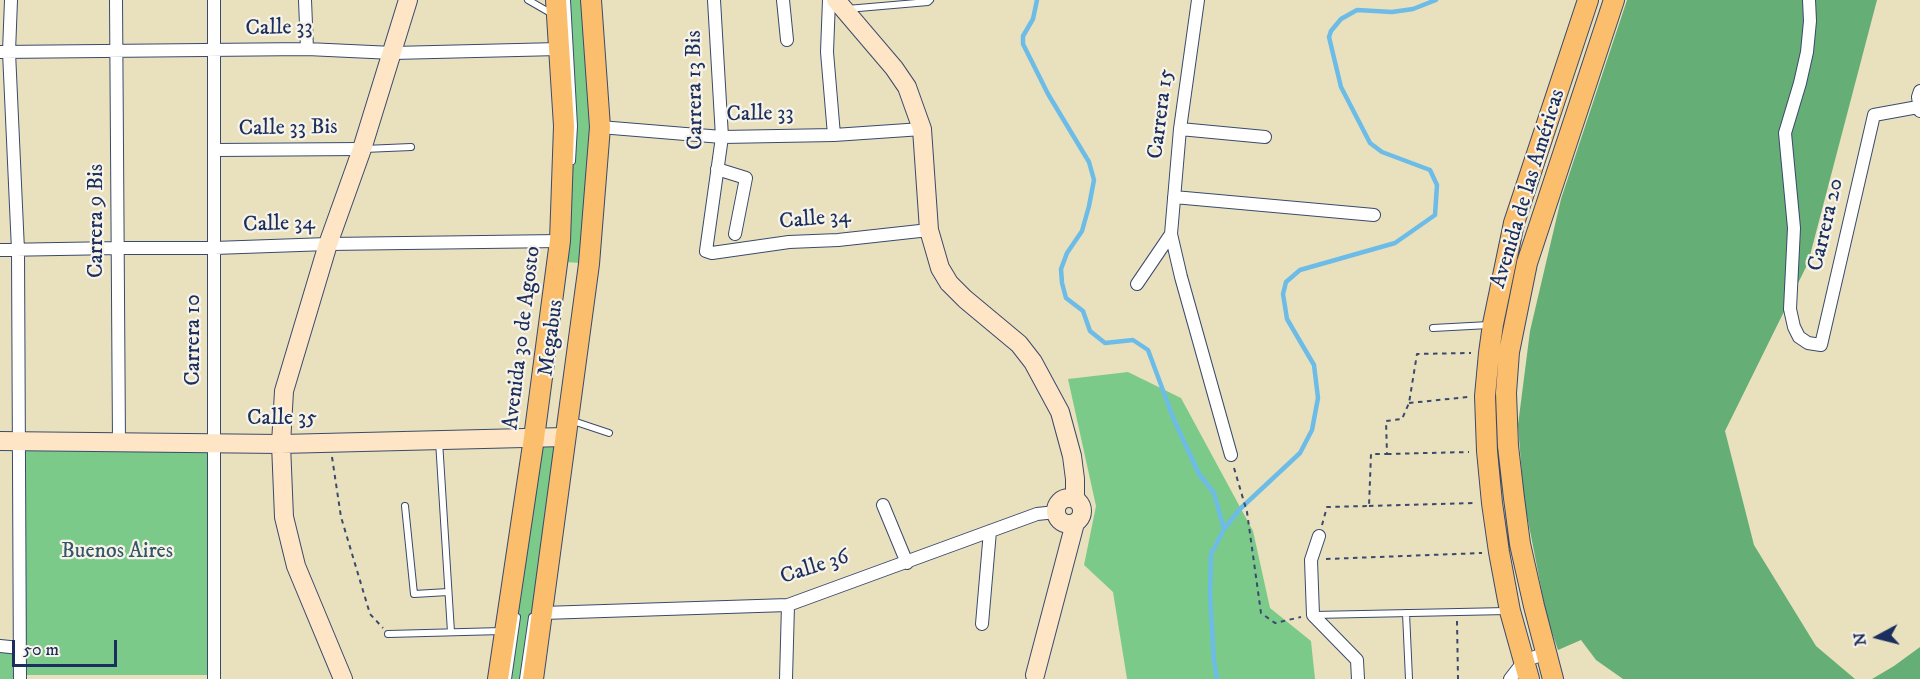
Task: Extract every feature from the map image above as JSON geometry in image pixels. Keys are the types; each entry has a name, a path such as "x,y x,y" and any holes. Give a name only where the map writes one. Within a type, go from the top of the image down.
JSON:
{"main road":[{"path":"343,679 296,566 284,517 281,444 284,391 328,244 362,149 408,0"},
{"name":"Avenida 30 de Agosto","path":"498,679 505,631 589,264 600,127 591,0"},
{"name":"Avenida de las Américas","path":"1526,670 1510,611 1499,552 1487,451 1485,396 1492,324 1514,224 1588,0"},
{"name":"Avenida de las Américas","path":"1553,679 1520,543 1508,446 1506,393 1509,352 1527,263 1614,0"},
{"path":"836,3 894,68 907,87 922,129 928,230 940,268 965,299 1019,344 1033,362 1060,412 1072,456 1075,499 1082,508 1082,514 1075,523 1035,678"},
{"name":"Avenida 30 de Agosto","path":"533,679 551,436 560,241 564,126 557,9"},
{"name":"Calle 35","path":"9,441 281,444 551,436"},
{"path":"1075,499 1063,499 1058,503 1056,512 1059,520 1064,524 1075,523"}],"street":[{"path":"11,0 5,52 18,250 9,441 20,679"},
{"name":"Carrera 9 Bis","path":"116,0 119,442"},
{"name":"Carrera 10","path":"214,0 214,679"},
{"path":"305,0 307,49"},
{"name":"Carrera 13 Bis","path":"706,251 722,137 714,0"},
{"path":"783,0 787,40"},
{"name":"Carrera 15","path":"1198,0 1180,129 1171,234 1231,454"},
{"name":"Carrera 20","path":"1809,0 1810,21 1807,52 1785,133 1794,228 1790,309 1799,337 1808,343 1821,345 1874,115 1919,109"},
{"path":"834,135 828,51 836,3"},
{"name":"Calle 33","path":"5,52 117,53 307,49 393,52 559,49"},
{"path":"1919,109 1920,91"},
{"name":"Calle 33","path":"600,127 722,137 834,135 922,129"},
{"path":"1180,129 1265,136"},
{"name":"Calle 33 Bis","path":"215,150 362,149"},
{"path":"717,169 746,178 735,234"},
{"path":"1174,197 1374,215"},
{"name":"Calle 34","path":"706,251 712,253 789,242 838,240 928,230"},
{"name":"Carrera 15","path":"1137,284 1171,234"},
{"name":"Calle 34","path":"0,250 560,241"},
{"path":"883,505 907,563"},
{"name":"Calle 36","path":"538,611 788,605 1037,514 1056,512"},
{"path":"982,624 990,531"},
{"path":"1319,536 1311,560 1313,615 1357,660 1358,679"},
{"path":"786,679 788,605"},
{"path":"0,646 20,648"},
{"path":"1509,679 1526,670 1546,653"}],"lane":[{"path":"528,0 557,9"},
{"path":"567,0 574,126 572,172"},
{"path":"836,3 928,2 930,0"},
{"path":"362,149 411,147"},
{"path":"1433,328 1492,324"},
{"path":"551,436 609,433"},
{"path":"438,440 451,632"},
{"path":"405,506 414,594 448,592"},
{"path":"508,679 518,610"},
{"path":"523,679 538,611"},
{"path":"1313,615 1510,611"},
{"path":"1406,613 1409,679"},
{"path":"388,634 505,631"}],"path":[{"path":"1387,454 1386,421 1402,419 1409,403 1417,354 1489,353"},
{"path":"1409,403 1485,396"},
{"path":"330,442 341,517 357,571 370,614 388,634"},
{"path":"1369,506 1371,454 1487,451"},
{"path":"1236,476 1247,512 1262,613 1275,623 1313,615"},
{"path":"1319,536 1327,507 1492,503"},
{"path":"1311,560 1499,552"},
{"path":"1457,612 1458,679"}],"green space":[{"path":"567,0 582,0 592,126 580,263 565,262"},
{"path":"1627,0 1877,0 1808,263 1725,431 1754,545 1816,646 1855,679 1623,679 1596,660 1581,640 1558,650 1547,618 1524,500 1518,425 1530,331 1561,199"},
{"path":"1128,372 1181,398 1253,531 1270,608 1311,641 1315,679 1127,679 1113,592 1084,565 1096,506 1068,379"},
{"path":"557,437 523,679 508,679 542,438"},
{"name":"Buenos Aires","path":"18,441 215,443 214,675 20,675 20,679 0,679 0,646 19,648"},
{"path":"1920,647 1920,679 1872,679 1894,666"}],"waterway":[{"path":"1037,0 1033,19 1023,36 1023,44 1048,94 1089,162 1094,180 1082,231 1067,253 1061,269 1066,298 1083,311 1090,331 1105,343 1133,340 1148,350 1174,420 1199,474 1214,493 1224,529"},
{"path":"1217,679 1210,595 1211,554 1224,529 1240,509 1300,453 1312,430 1318,398 1314,365 1287,319 1283,294 1286,282 1300,270 1395,243 1435,215 1437,185 1430,170 1382,152 1370,143 1341,87 1329,37 1341,19 1357,10 1392,12 1413,9 1436,0"}]}
